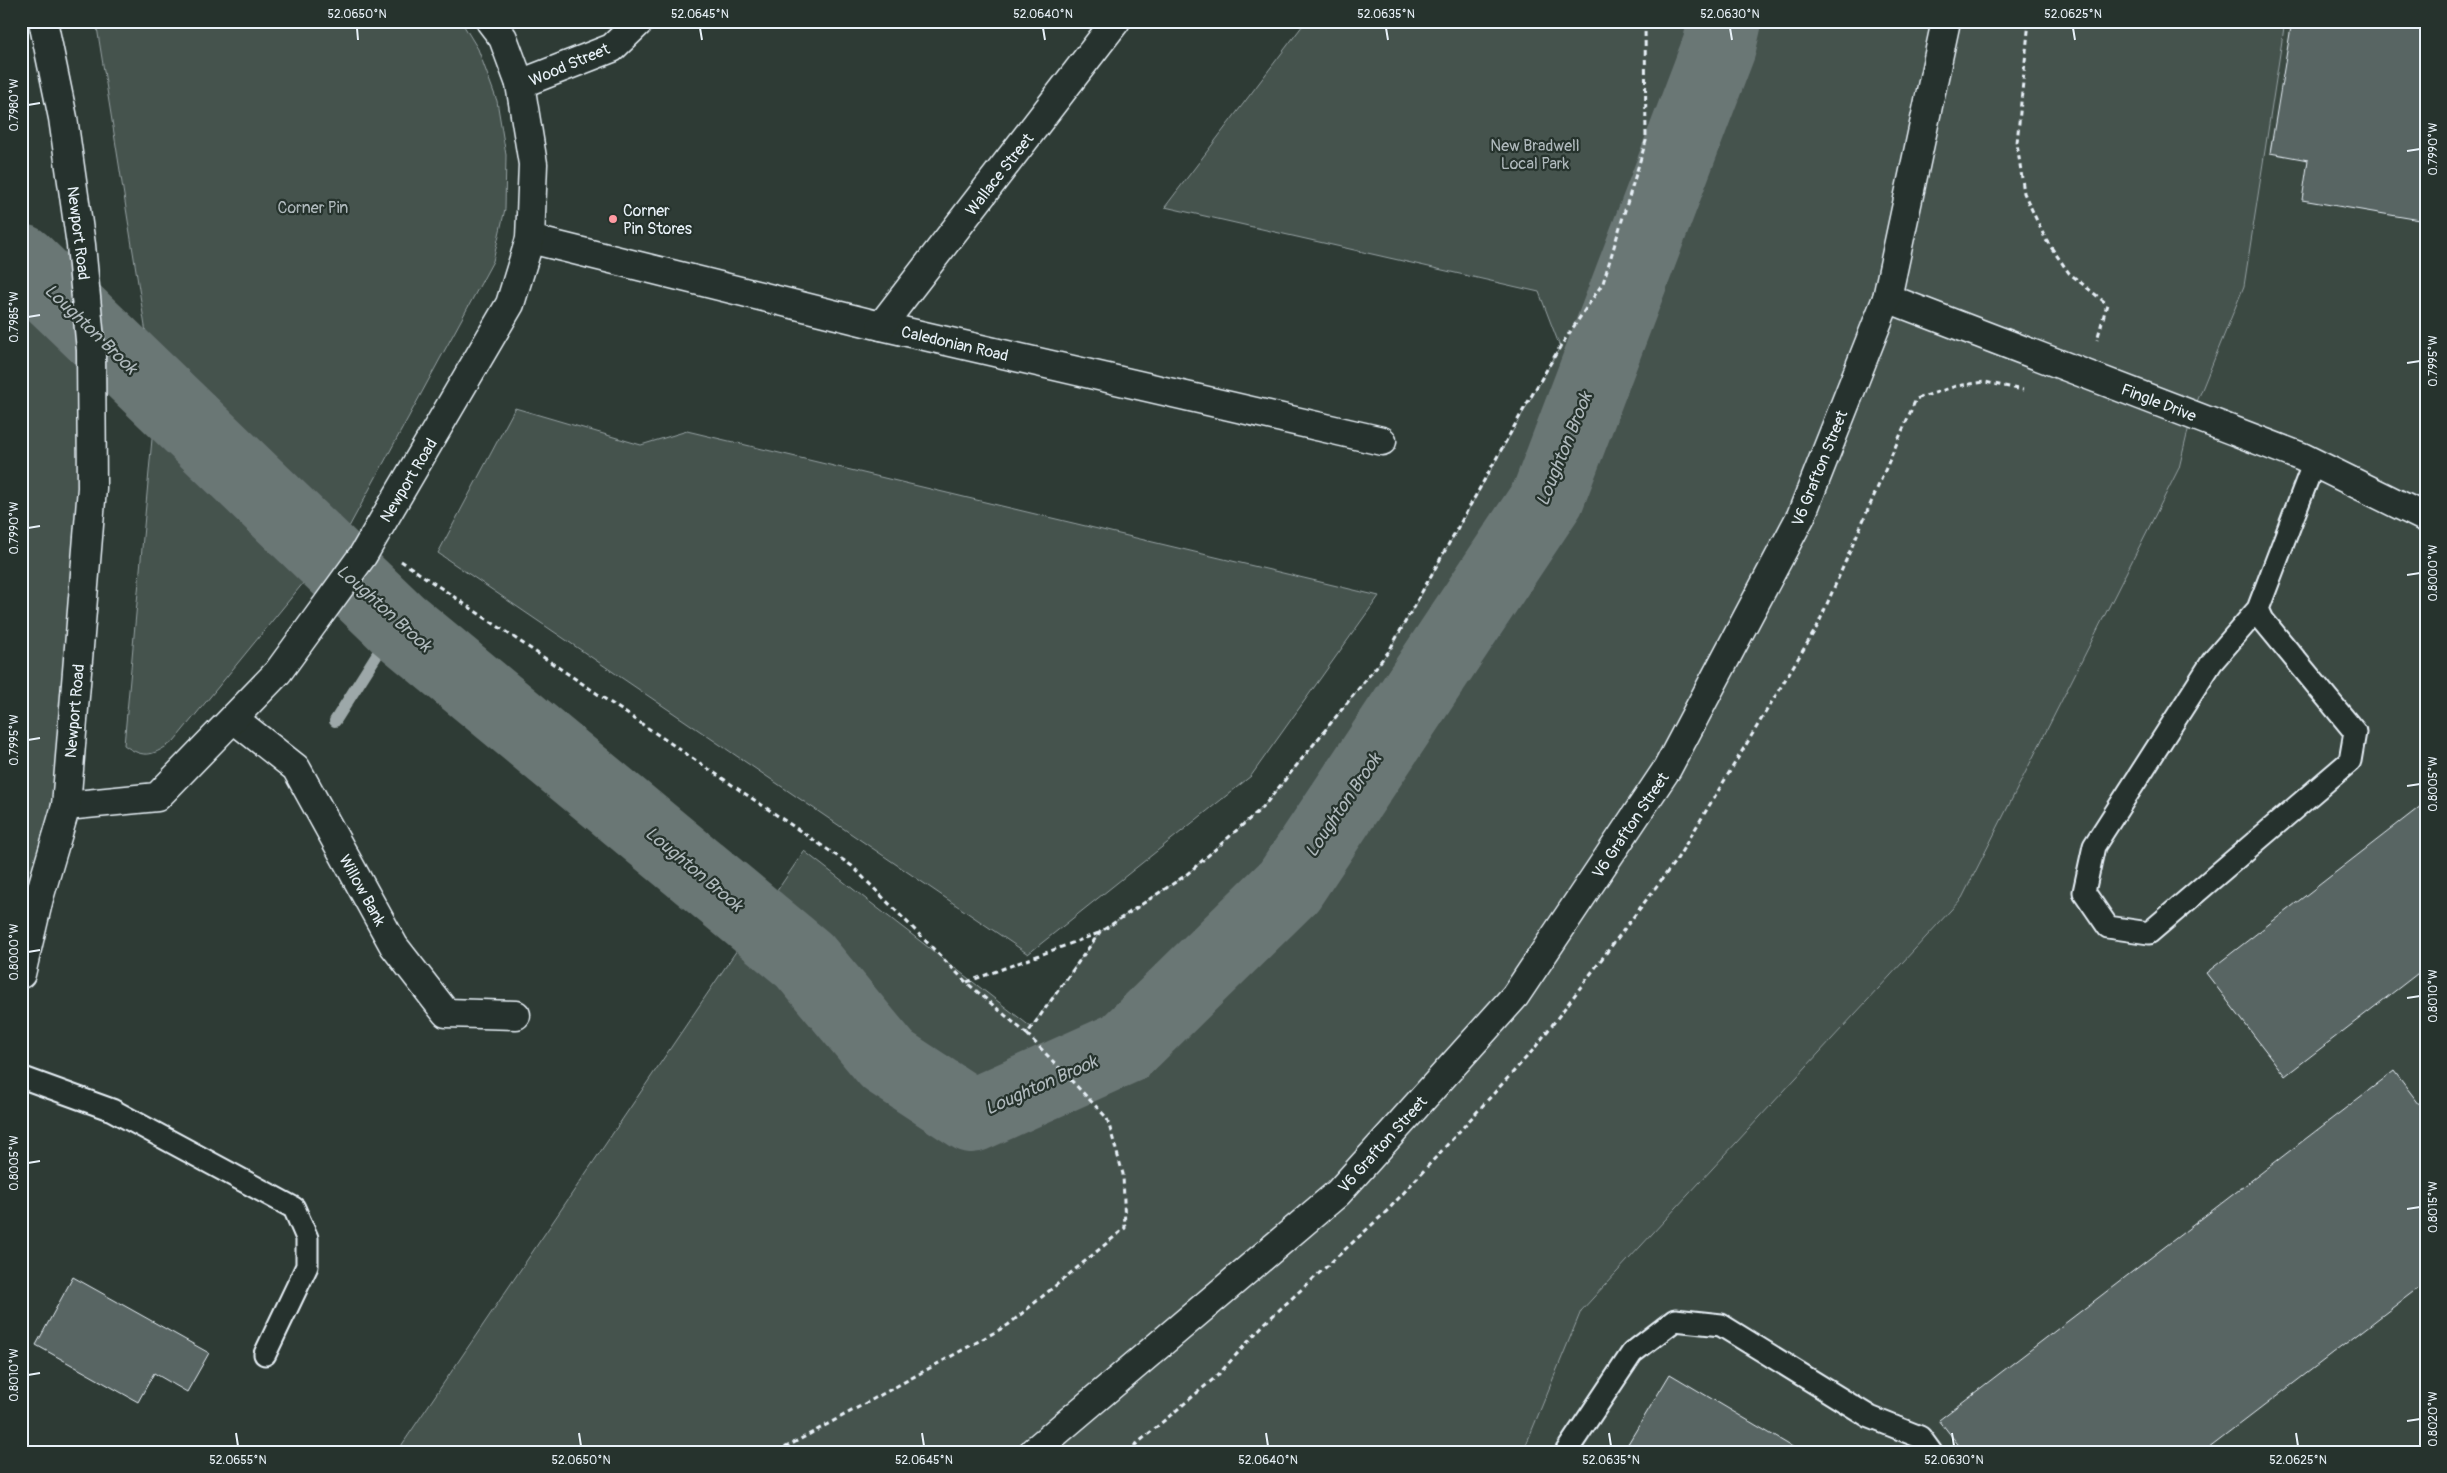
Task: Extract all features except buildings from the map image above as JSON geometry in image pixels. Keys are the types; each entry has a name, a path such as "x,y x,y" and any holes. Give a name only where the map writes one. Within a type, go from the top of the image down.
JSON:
{"street":[{"name":"Newport Road","path":"21,974 38,898 66,806 92,488 91,350 81,245 63,118 43,21"},
{"name":"Newport Road","path":"66,806 157,797 278,672 367,548 510,304 530,239 533,164 520,84 503,38 490,21"},
{"name":"Wood Street","path":"520,84 612,48 640,21"},
{"name":"Wallace Street","path":"881,326 1116,21"},
{"name":"V6 Grafton Street","path":"1033,1452 1338,1194 1515,996 1667,769 1801,516 1887,298 1946,21"},
{"name":"Caledonian Road","path":"530,239 881,326 1382,441"},
{"name":"Fingle Drive","path":"1887,298 2314,462 2426,518"},
{"name":"Willow Bank","path":"234,719 296,768 394,946 446,1013 516,1015"}],"lane":[{"path":"2258,609 2263,620 2355,732 2350,761 2149,933 2108,927 2084,892 2094,846 2212,662 2258,609 2314,462"},
{"path":"21,1077 112,1110 294,1208 307,1238 307,1266 265,1354"},
{"path":"1566,1452 1632,1353 1675,1320 1721,1325 1870,1417 1920,1437 1931,1452"}],"path":[{"path":"966,982 1100,932 1186,875 1263,807 1389,651 1525,407 1560,347 1603,283 1646,141 1645,21"},
{"path":"2029,21 2016,144 2024,193 2046,240 2069,273 2107,304 2101,328"},
{"path":"367,548 852,866 966,982 1027,1034 1107,1118 1123,1174 1125,1228 1008,1325 777,1452"},
{"path":"1027,1034 1100,932"}],"shaded area":[{"path":"2285,21 2426,21 2426,1452 1523,1452 1581,1311 1962,898 2179,468 2192,414 2244,286"}],"green space":[{"name":"Corner Pin","path":"96,21 461,21 478,49 497,101 506,155 505,209 493,261 349,527 174,741 161,750 149,754 138,753 124,745 156,395"},
{"name":"New Bradwell Local Park","path":"1306,21 2285,21 2244,286 2192,414 2179,468 1962,898 1581,1311 1523,1452 397,1452 804,851 1031,1027 1100,932 1186,875 1263,807 1389,651 1560,347 1539,292 1165,207"},
{"path":"21,261 93,330 75,698 21,974"},
{"path":"515,408 641,445 687,431 1379,596 1251,776 1028,954 438,553"}],"waterway":[{"name":"Loughton Brook","path":"21,261 397,623 804,960 888,1061 972,1116 1125,1047 1289,886 1548,497 1719,47 1725,21"},
{"path":"335,721 397,623"}],"place":[{"name":"Corner Pin Stores","path":"613,219"}]}
